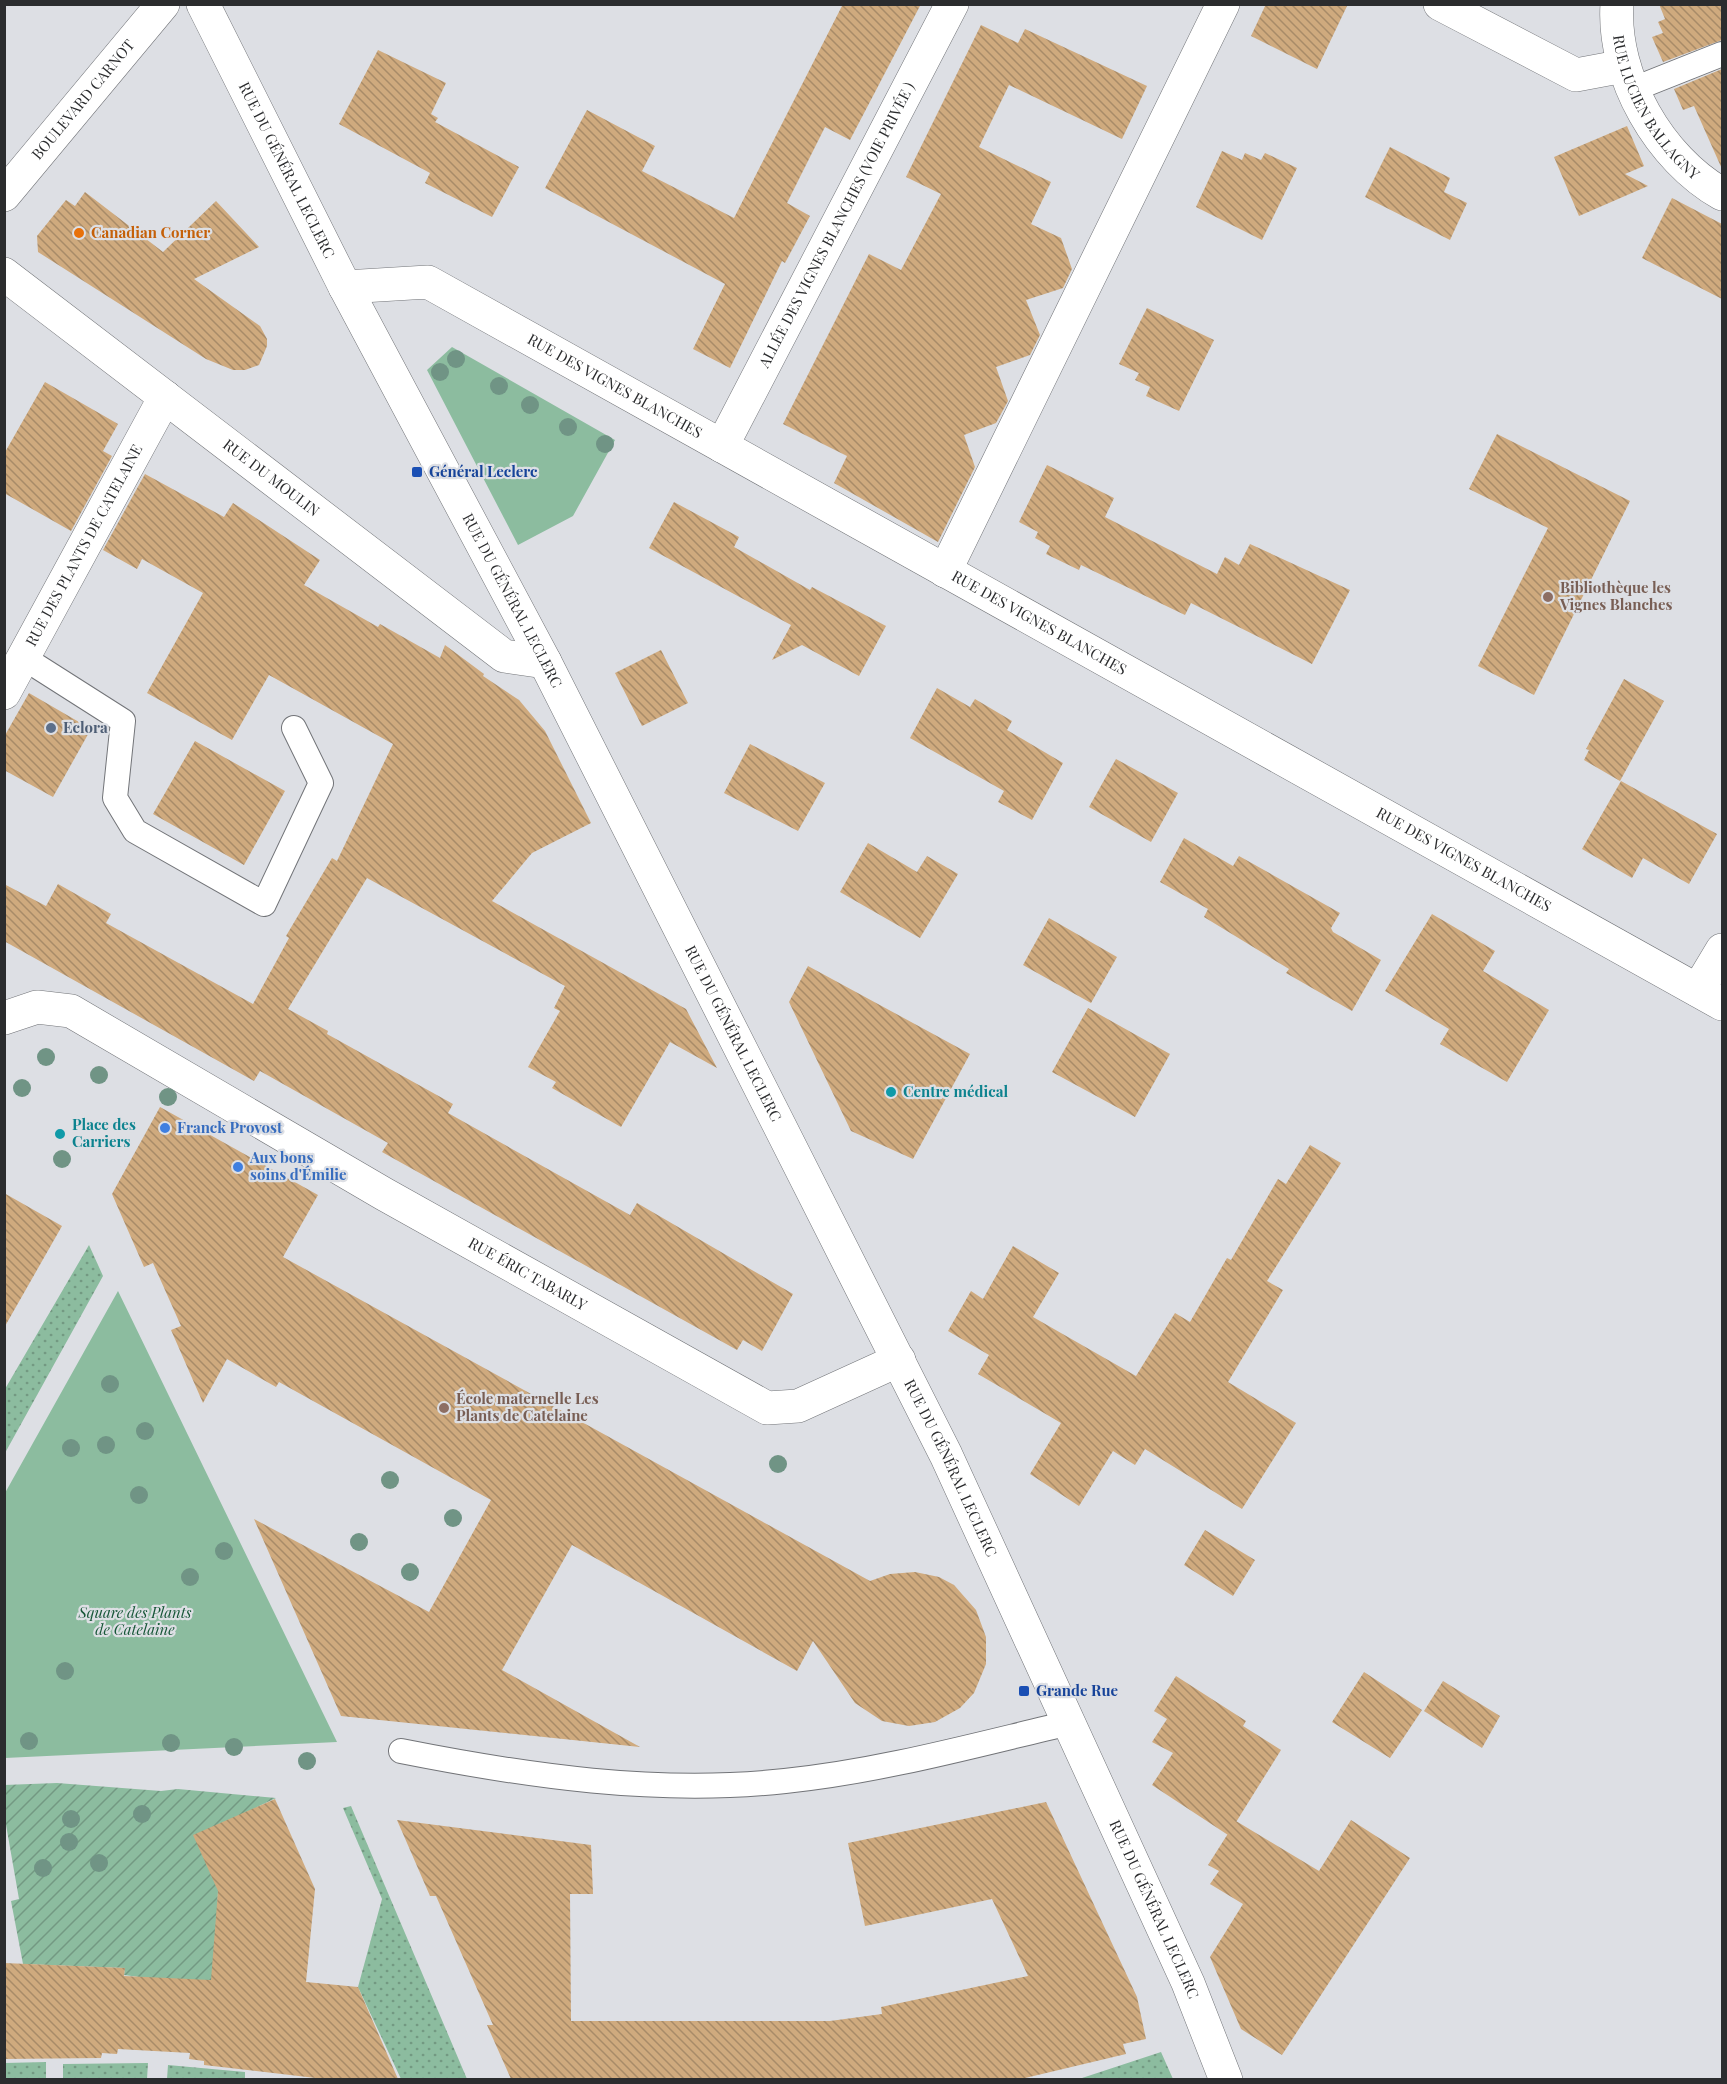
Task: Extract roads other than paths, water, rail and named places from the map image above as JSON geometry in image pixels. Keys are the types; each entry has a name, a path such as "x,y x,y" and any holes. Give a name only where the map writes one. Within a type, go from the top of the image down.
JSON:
{"street":[{"name":"BOULEVARD CARNOT","path":"4,195 163,4"},
{"name":"RUE DU GÉNÉRAL LECLERC","path":"203,4 345,287 544,662 946,1455 1188,1983 1226,2079"},
{"name":"ALLÉE DES VIGNES BLANCHES (VOIE PRIVÉE )","path":"722,446 952,4"},
{"path":"945,571 1223,4"},
{"path":"1440,4 1576,75 1629,78"},
{"name":"RUE LUCIEN BALLAGNY","path":"1617,4 1616,18 1629,78 1669,152 1707,185 1722,194"},
{"name":"RUE DU MOULIN","path":"4,274 504,656 544,662"},
{"name":"RUE DES VIGNES BLANCHES","path":"345,287 428,282 1710,997"},
{"name":"RUE DES PLANTS DE CATELAINE","path":"4,693 165,397"},
{"path":"1710,997 1722,950"},
{"name":"RUE ÉRIC TABARLY","path":"4,1018 37,1007 71,1011 384,1194 767,1408 798,1406 899,1360"}],"lane":[{"path":"1629,78 1722,54"},
{"path":"24,658 123,721 115,798 135,831 264,904 321,783 294,728"},
{"path":"401,1752 464,1764 571,1778 687,1786 784,1782 892,1766 1069,1723"}],"place":[{"name":"Canadian Corner","path":"79,233"},
{"name":"Général Leclerc","path":"417,472"},
{"name":"Bibliothèque les Vignes Blanches","path":"1548,597"},
{"name":"Eclora","path":"51,728"},
{"name":"Centre médical","path":"891,1092"},
{"name":"Franck Provost","path":"165,1128"},
{"name":"Place des Carriers","path":"60,1134"},
{"name":"Aux bons soins d'Émilie","path":"238,1167"},
{"name":"École maternelle Les Plants de Catelaine","path":"444,1408"},
{"name":"Grande Rue","path":"1024,1691"}],"park label":[{"name":"Square des Plants de Catelaine","path":"135,1622"}]}
